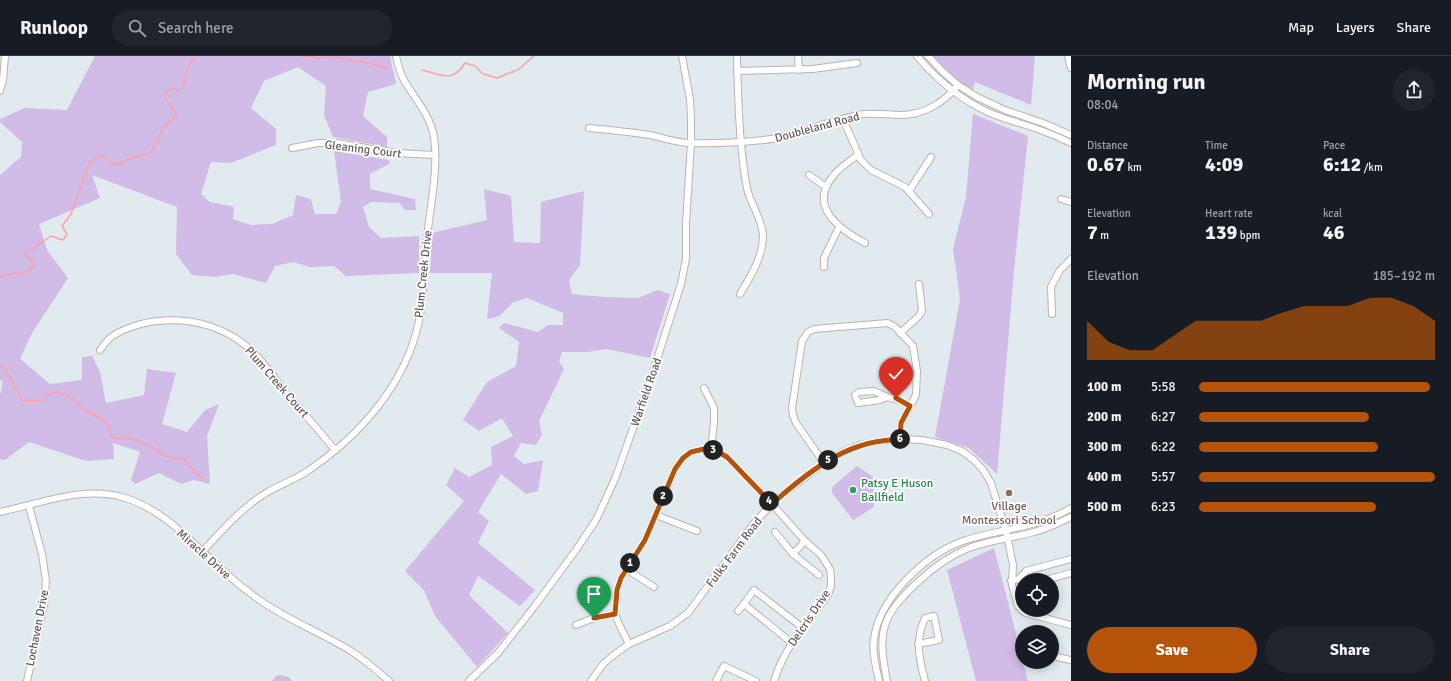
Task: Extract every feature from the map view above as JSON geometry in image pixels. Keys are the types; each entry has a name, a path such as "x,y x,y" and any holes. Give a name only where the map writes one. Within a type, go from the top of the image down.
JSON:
{"street":[{"path":"0,91 4,74 5,56"},
{"name":"Plum Creek Drive","path":"202,552 235,517 250,504 306,472 335,450 361,426 382,402 400,373 413,343 419,322 422,300 435,154 434,138 429,120 422,106 405,81 399,68 396,56"},
{"name":"Warfield Road","path":"469,681 498,653 576,550 596,520 615,479 652,376 681,284 686,259 686,202 691,143 690,100 682,56"},
{"path":"737,56 741,141 745,178 749,195 762,225 763,236 754,272 740,294"},
{"path":"798,56 799,70"},
{"path":"917,56 953,91 989,112 1048,133 1071,143"},
{"path":"928,56 942,72 958,85 1005,110 1043,123 1071,135"},
{"path":"1068,56 1071,68"},
{"path":"737,71 799,70 857,64"},
{"name":"Doubleland Road","path":"590,128 633,132 674,141 691,143 764,140 784,137 865,114 903,115 919,112 938,104 958,85"},
{"path":"843,119 861,160 872,170 905,187 918,204 929,214"},
{"name":"Gleaning Court","path":"292,148 318,143 337,143 396,153 435,154"},
{"path":"858,155 834,174 826,187 824,200 830,217 839,227 865,243"},
{"path":"909,191 931,157"},
{"path":"809,174 826,187"},
{"path":"1061,199 1071,202"},
{"path":"824,267 824,258 839,227"},
{"path":"1052,314 1051,287 1060,270 1071,259"},
{"path":"900,333 919,316 922,311 919,284"},
{"name":"Plum Creek Court","path":"100,350 114,336 137,325 153,321 169,319 185,320 201,323 218,329 238,339 255,354 335,450"},
{"path":"824,463 796,423 792,408 802,340 808,332 814,329 888,323 913,346 917,370 916,395 901,423 900,439"},
{"path":"629,644 618,624 615,614 617,590 626,568 645,540 675,469 683,458 691,452 704,449 711,450 714,408 704,388"},
{"path":"887,397 899,400 910,406"},
{"name":"Fulks Farm Road","path":"591,681 604,664 629,644 670,626 688,613 755,522 772,504 824,463 841,453 860,445 900,439 922,440 946,445 962,451 974,460 984,471 991,483 1006,531 1013,565 1012,582 1015,598"},
{"name":"Delcris Drive","path":"711,450 717,451 727,457 772,504 805,542 821,555 830,569 831,582 828,595 792,643 778,669 774,681"},
{"name":"Miracle Drive","path":"0,512 81,494 107,494 134,501 159,514 170,522 229,577 264,603 352,652 370,664 389,681"},
{"name":"Lochaven Drive","path":"27,681 44,605 46,581 42,554 29,506"},
{"path":"879,681 874,658 875,634 884,609 894,595 915,573 941,552 963,541 1044,520 1071,508"},
{"path":"656,515 698,531"},
{"path":"887,681 882,647 886,622 894,606 934,567 951,556 970,547 1036,532 1058,524 1071,517"},
{"path":"775,532 793,554 819,575"},
{"path":"793,554 805,542"},
{"path":"1025,573 1026,571 1071,559"},
{"path":"626,568 654,588"},
{"path":"1059,576 1071,573"},
{"path":"738,611 754,590 803,628"},
{"path":"744,604 792,643"},
{"path":"576,625 594,618 615,614"},
{"path":"918,644 939,640 934,616 925,618 922,624 918,644 919,656 925,681"},
{"path":"1041,617 1071,625"},
{"path":"1059,657 1071,660"},
{"path":"716,681 724,666 756,681"}],"shaded area":[{"path":"95,56 390,56 396,84 368,92 363,116 387,137 387,147 333,137 324,115 326,86 298,67 264,81 251,108 276,129 276,145 231,163 211,162 201,194 210,202 234,207 233,219 251,225 272,224 293,215 296,195 311,199 315,214 336,214 341,202 334,151 389,160 390,163 370,174 370,189 415,199 416,210 405,210 400,203 371,202 363,207 369,227 381,238 419,236 419,273 346,276 334,266 309,267 294,262 275,266 266,283 233,274 215,277 192,275 176,254 177,207 92,175 100,198 39,224 47,250 68,278 32,333 20,359 50,384 82,380 82,357 92,356 100,372 106,403 144,395 147,369 176,373 162,424 187,432 205,410 219,404 207,436 210,484 194,480 181,484 159,473 135,484 131,480 140,452 113,443 114,459 86,461 29,442 5,460 0,459 0,394 3,382 0,380 0,175 21,157 22,142 0,122 0,119 25,108 67,110"},
{"path":"928,56 1035,56 1031,105 975,82 972,93"},
{"path":"973,114 1028,136 1014,270 997,474 969,448 935,437 960,299 953,249 966,197"},
{"path":"484,189 511,196 514,242 540,243 541,202 584,191 580,265 569,280 572,294 638,298 658,290 670,294 650,358 607,349 587,352 562,352 559,362 564,369 539,421 542,435 536,445 521,443 514,456 524,464 543,460 538,491 526,494 501,474 478,512 489,521 478,543 535,590 520,606 478,576 469,595 508,633 477,667 435,616 424,590 405,571 464,501 446,485 455,468 469,477 492,465 491,447 513,436 502,418 479,431 463,420 487,382 516,366 519,342 499,328 504,323 538,332 548,325 563,325 563,313 527,298 512,303 500,316 487,319 492,273 430,273 432,233 487,220"},
{"name":"Patsy E Huson Ballfield","path":"857,466 873,477 874,507 853,520 832,493 832,487"},
{"path":"994,548 1015,630 1015,669 1025,669 1028,681 976,681 947,570"},
{"path":"281,675 289,677 292,681 272,681 276,676"}],"waterway":[{"path":"0,276 30,271 35,264 24,254 51,236 63,240 67,234 62,226 71,214 89,164 100,155 116,165 133,157 151,153 164,127 177,114 164,96 170,89 181,90 185,81 186,72 195,56"},
{"path":"303,56 318,58 336,57 365,62 387,68"},
{"path":"422,70 446,76 455,74 465,63 475,66 483,74 497,78 519,69 534,56"},
{"path":"0,365 6,371 22,400 43,401 46,394 58,392 73,399 81,407 107,423 112,437 140,441 170,458 183,458 203,480"}],"place":[{"name":"Patsy E Huson Ballfield","path":"853,490"},
{"name":"Village Montessori School","path":"1009,493"}],"route":[{"path":"594,618 615,614 617,590 621,578 645,540 675,469 683,458 691,452 704,449 717,451 727,457 772,504 780,496 824,463 841,453 860,445 900,439 901,423 910,406 896,398"}]}
